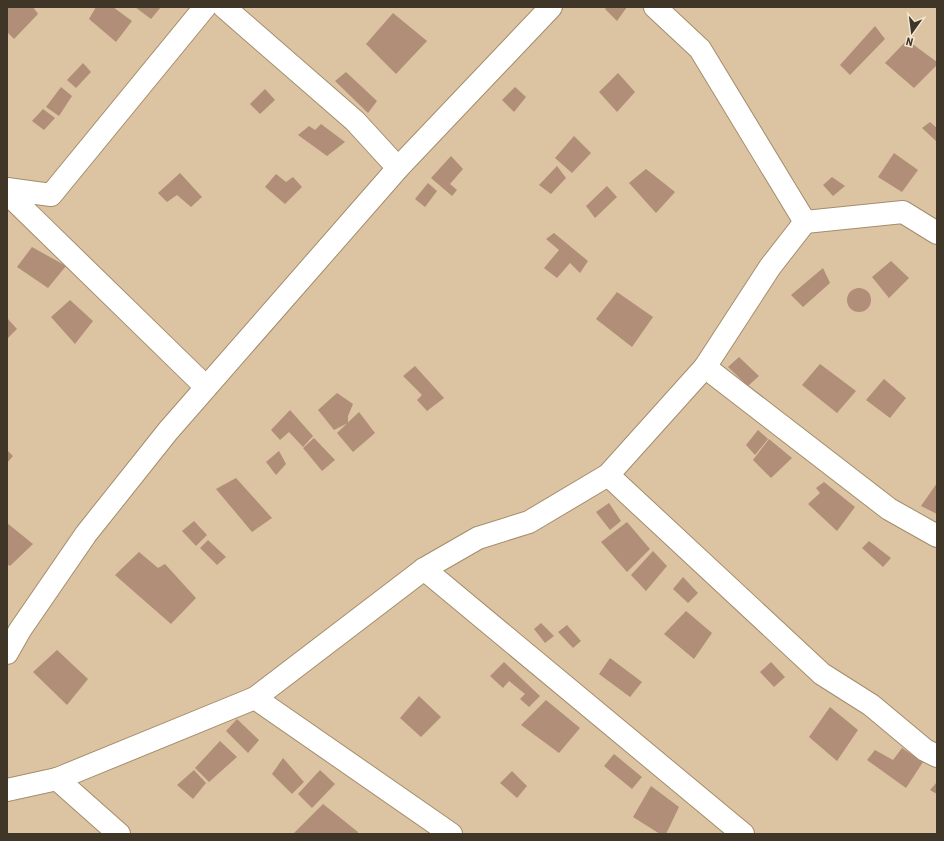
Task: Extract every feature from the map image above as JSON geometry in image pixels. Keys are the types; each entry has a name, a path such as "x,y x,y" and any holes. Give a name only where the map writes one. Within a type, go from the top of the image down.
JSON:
{"street":[{"path":"7,189 51,195 205,7"},
{"path":"224,7 355,121 398,168"},
{"path":"7,653 13,623 168,431 398,168 551,7"},
{"path":"655,7 700,49 805,222"},
{"path":"7,193 206,387"},
{"path":"7,790 57,779 255,698 424,569 478,538 529,522 608,475 705,367 770,267 805,222 903,212 937,232"},
{"path":"705,367 889,509 937,536"},
{"path":"608,475 822,674 871,705 925,750 937,756"},
{"path":"424,569 743,834"},
{"path":"255,698 451,834"},
{"path":"57,779 119,834"}],"building":[{"path":"7,7 33,7 38,14 14,39 7,32"},
{"path":"96,7 113,7 132,21 116,42 89,19"},
{"path":"135,7 161,7 151,19"},
{"path":"607,7 627,7 617,21 605,9"},
{"path":"393,13 427,41 396,74 366,44"},
{"path":"875,26 885,39 850,75 840,65"},
{"path":"907,40 937,62 937,65 914,88 885,63"},
{"path":"83,63 91,72 76,88 67,80"},
{"path":"346,72 377,101 368,113 335,81"},
{"path":"618,73 635,92 617,112 599,92"},
{"path":"61,87 72,96 59,116 46,107"},
{"path":"515,87 526,97 514,112 502,100"},
{"path":"265,89 275,100 260,114 250,104"},
{"path":"43,109 55,118 44,130 32,121"},
{"path":"930,122 937,128 937,142 922,128"},
{"path":"321,124 345,142 327,156 298,135 309,126 315,130"},
{"path":"574,136 591,153 572,173 555,158"},
{"path":"894,153 918,170 902,192 878,177"},
{"path":"451,156 463,169 450,184 457,190 452,196 431,178"},
{"path":"557,166 566,178 551,194 539,185"},
{"path":"646,169 675,192 656,213 629,183"},
{"path":"180,173 202,197 191,207 177,195 167,202 158,193"},
{"path":"276,174 286,182 293,177 302,187 285,204 265,187"},
{"path":"832,177 845,186 833,196 823,185"},
{"path":"428,183 437,191 425,207 415,199"},
{"path":"607,186 617,197 595,218 586,206"},
{"path":"554,233 588,261 580,273 570,263 557,278 544,268 559,250 546,239"},
{"path":"32,247 66,266 48,288 17,267"},
{"path":"891,261 909,278 889,298 872,277"},
{"path":"823,268 830,283 803,307 791,295"},
{"path":"859,288 867,292 871,300 867,308 859,312 851,308 847,300 851,292"},
{"path":"617,292 653,317 632,347 596,319"},
{"path":"70,300 93,321 75,344 51,317"},
{"path":"7,318 17,329 7,339"},
{"path":"739,357 759,376 748,386 728,367"},
{"path":"820,364 856,391 837,413 802,385"},
{"path":"415,366 444,398 427,411 417,400 422,395 403,376"},
{"path":"884,379 906,398 890,418 866,400"},
{"path":"337,393 353,404 348,416 348,423 334,430 318,410"},
{"path":"290,410 313,436 303,447 289,432 280,440 271,430"},
{"path":"359,412 375,433 353,452 337,433"},
{"path":"758,430 768,439 755,455 746,445"},
{"path":"314,438 335,460 322,471 303,448"},
{"path":"769,439 792,458 771,478 753,460"},
{"path":"7,450 13,456 7,463"},
{"path":"279,451 286,464 276,475 266,462"},
{"path":"236,478 272,518 252,532 216,489"},
{"path":"824,482 855,507 837,531 808,504 820,493 816,488"},
{"path":"937,483 937,514 921,506"},
{"path":"609,503 621,521 610,530 596,512"},
{"path":"194,521 207,535 196,546 182,531"},
{"path":"627,522 650,549 627,572 601,542"},
{"path":"7,523 33,544 10,566 7,564"},
{"path":"208,540 226,557 217,565 200,548"},
{"path":"869,541 891,558 883,567 862,548"},
{"path":"653,551 667,566 646,591 631,575"},
{"path":"139,552 158,568 165,564 196,598 171,624 115,575"},
{"path":"683,577 698,593 688,603 673,589"},
{"path":"686,611 712,633 694,659 664,634"},
{"path":"541,623 554,636 545,643 534,629"},
{"path":"567,625 581,641 573,648 558,632"},
{"path":"57,650 88,679 67,705 33,672"},
{"path":"610,658 642,682 630,697 599,674"},
{"path":"504,662 540,696 529,707 520,699 525,694 509,681 503,688 490,676"},
{"path":"771,662 785,677 774,687 760,672"},
{"path":"419,696 441,717 421,737 400,718"},
{"path":"546,700 580,728 559,753 521,725"},
{"path":"830,707 858,730 837,761 809,737"},
{"path":"237,719 259,740 248,753 226,731"},
{"path":"220,741 237,757 209,782 195,768"},
{"path":"902,748 923,762 906,788 867,760 875,750 893,760"},
{"path":"614,754 642,777 632,789 604,766"},
{"path":"283,758 304,782 292,794 272,774"},
{"path":"194,770 206,783 193,799 177,785"},
{"path":"320,770 335,784 312,808 298,794"},
{"path":"512,771 527,786 517,798 500,783"},
{"path":"937,782 937,794 930,790"},
{"path":"651,786 679,807 666,834 660,834 633,817"},
{"path":"323,804 358,832 357,834 293,834"}]}
